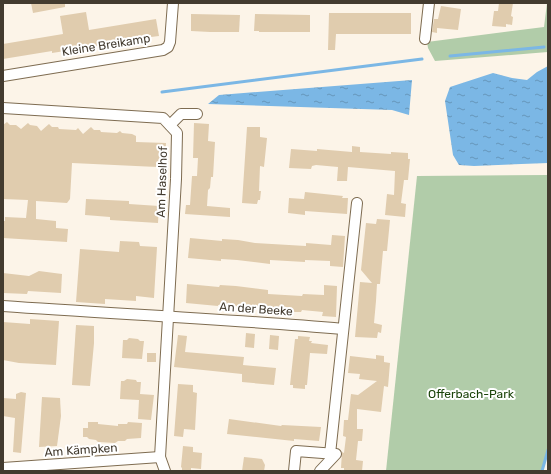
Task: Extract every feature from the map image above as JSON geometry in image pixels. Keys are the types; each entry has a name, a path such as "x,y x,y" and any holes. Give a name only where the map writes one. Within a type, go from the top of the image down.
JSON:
{"street":[{"name":"Kleine Breikamp","path":"3,76 163,50 170,42 172,3"},
{"path":"425,39 429,3"},
{"path":"3,108 163,118 170,125 181,114 197,114"},
{"name":"Am Haselhof","path":"160,457 176,179 177,133 170,125"},
{"path":"330,454 357,203"},
{"path":"3,306 168,316"},
{"name":"An der Beeke","path":"168,316 343,329"},
{"path":"294,471 296,451 336,454 322,470"},
{"path":"160,457 165,471"},
{"name":"Am Kämpken","path":"3,468 160,457"}],"green space":[{"path":"547,3 548,52 435,61 428,48 427,42 544,27"},
{"name":"Offerbach-Park","path":"548,175 548,448 542,471 386,471 417,176"}],"water":[{"path":"548,66 548,163 474,166 459,165 453,155 445,101 450,87 493,73 527,80"},
{"path":"412,80 409,115 392,110 208,104 219,95"}],"building":[{"path":"31,3 65,3 65,7 33,13"},
{"path":"499,3 513,3 511,16 513,17 512,25 506,24 506,27 492,26 494,11 498,11"},
{"path":"441,6 461,9 458,30 437,28 437,33 432,32 434,19 438,19"},
{"path":"86,12 89,30 156,19 159,36 151,37 151,35 104,43 104,45 3,59 3,44 63,34 60,16"},
{"path":"329,13 411,13 411,34 336,34 335,50 328,50"},
{"path":"191,14 240,15 239,32 191,31"},
{"path":"255,14 310,15 310,32 254,31"},
{"path":"7,122 10,125 16,125 21,129 28,123 30,125 37,126 41,131 49,124 52,127 58,127 59,129 76,130 78,128 83,134 91,127 94,130 100,130 101,132 117,133 120,131 122,133 132,134 136,136 136,142 166,143 165,162 157,162 157,167 72,163 70,199 67,203 36,201 36,219 56,221 56,228 68,229 67,242 3,238 3,221 5,221 5,217 26,218 28,200 3,199 3,125"},
{"path":"194,123 209,124 208,141 215,142 213,177 211,177 210,188 208,190 207,206 230,208 230,217 185,214 186,205 190,205 192,176 197,176 198,158 193,158"},
{"path":"247,127 260,127 260,137 267,138 264,167 260,166 259,191 261,191 260,200 258,200 257,204 242,203"},
{"path":"352,146 360,147 360,152 391,154 391,152 408,153 408,159 410,159 408,180 404,180 401,203 406,204 405,217 385,215 387,194 394,195 395,171 348,167 347,181 337,181 338,167 316,165 312,166 311,169 289,168 291,149 317,151 317,149 352,152"},
{"path":"305,192 343,196 342,198 348,198 347,214 305,211 305,215 288,213 289,198 304,199"},
{"path":"86,199 129,201 129,204 159,206 158,223 110,220 110,217 85,215"},
{"path":"377,219 390,220 387,251 383,251 380,284 377,284 374,323 382,325 381,333 378,332 377,338 355,337 360,282 372,283 361,270 366,223 376,224"},
{"path":"332,235 345,236 343,267 330,266 330,261 305,260 305,262 270,260 270,264 237,260 221,259 221,261 188,258 190,238 222,241 222,239 238,240 255,243 306,246 306,243 331,245"},
{"path":"120,241 139,242 140,246 157,247 154,298 136,296 136,301 105,299 105,304 76,302 80,249 119,252"},
{"path":"39,271 62,274 61,293 28,291 27,294 3,293 3,273 29,276"},
{"path":"187,284 219,287 220,285 236,286 268,290 268,294 302,296 303,294 324,295 324,285 337,286 336,317 322,316 323,312 302,310 301,312 291,312 186,303"},
{"path":"30,319 59,321 56,365 19,363 3,360 3,322 30,324"},
{"path":"76,325 94,326 90,386 72,385"},
{"path":"246,333 255,334 254,348 245,347"},
{"path":"178,335 187,336 185,352 244,357 243,365 276,368 274,385 242,382 242,374 174,367"},
{"path":"270,335 279,336 278,350 269,349"},
{"path":"298,336 310,337 309,341 312,341 311,343 328,345 327,354 310,353 307,385 305,385 305,389 293,388 293,385 290,385 295,339 298,339"},
{"path":"129,338 144,341 142,359 122,358 123,340 127,340"},
{"path":"147,353 156,353 156,362 147,362"},
{"path":"376,355 384,356 384,362 390,363 388,387 384,386 381,412 357,409 357,429 363,429 362,441 358,441 356,460 363,461 362,471 344,471 344,468 341,468 342,452 344,453 346,437 343,436 344,420 348,420 351,394 358,395 377,381 359,379 360,374 348,373 350,356 376,359"},
{"path":"127,379 141,382 140,394 154,395 151,420 138,419 139,400 120,399 121,381"},
{"path":"178,384 193,385 193,392 197,393 195,430 184,429 183,437 174,436"},
{"path":"21,392 26,393 21,453 13,452 15,418 3,416 3,398 16,399 16,394"},
{"path":"42,397 60,398 61,416 57,446 39,447"},
{"path":"229,419 281,426 321,427 319,441 294,439 294,441 227,434"},
{"path":"88,422 98,422 98,424 118,426 118,424 127,424 128,422 142,423 141,438 127,439 125,441 118,441 115,443 98,442 87,437 83,437 83,428 88,428"},
{"path":"183,446 193,447 193,452 202,453 201,469 191,468 191,471 182,471"},
{"path":"244,457 262,459 265,465 264,471 242,471"}],"waterway":[{"path":"450,56 544,47"},
{"path":"162,92 422,59"},
{"path":"542,471 548,450"}]}
